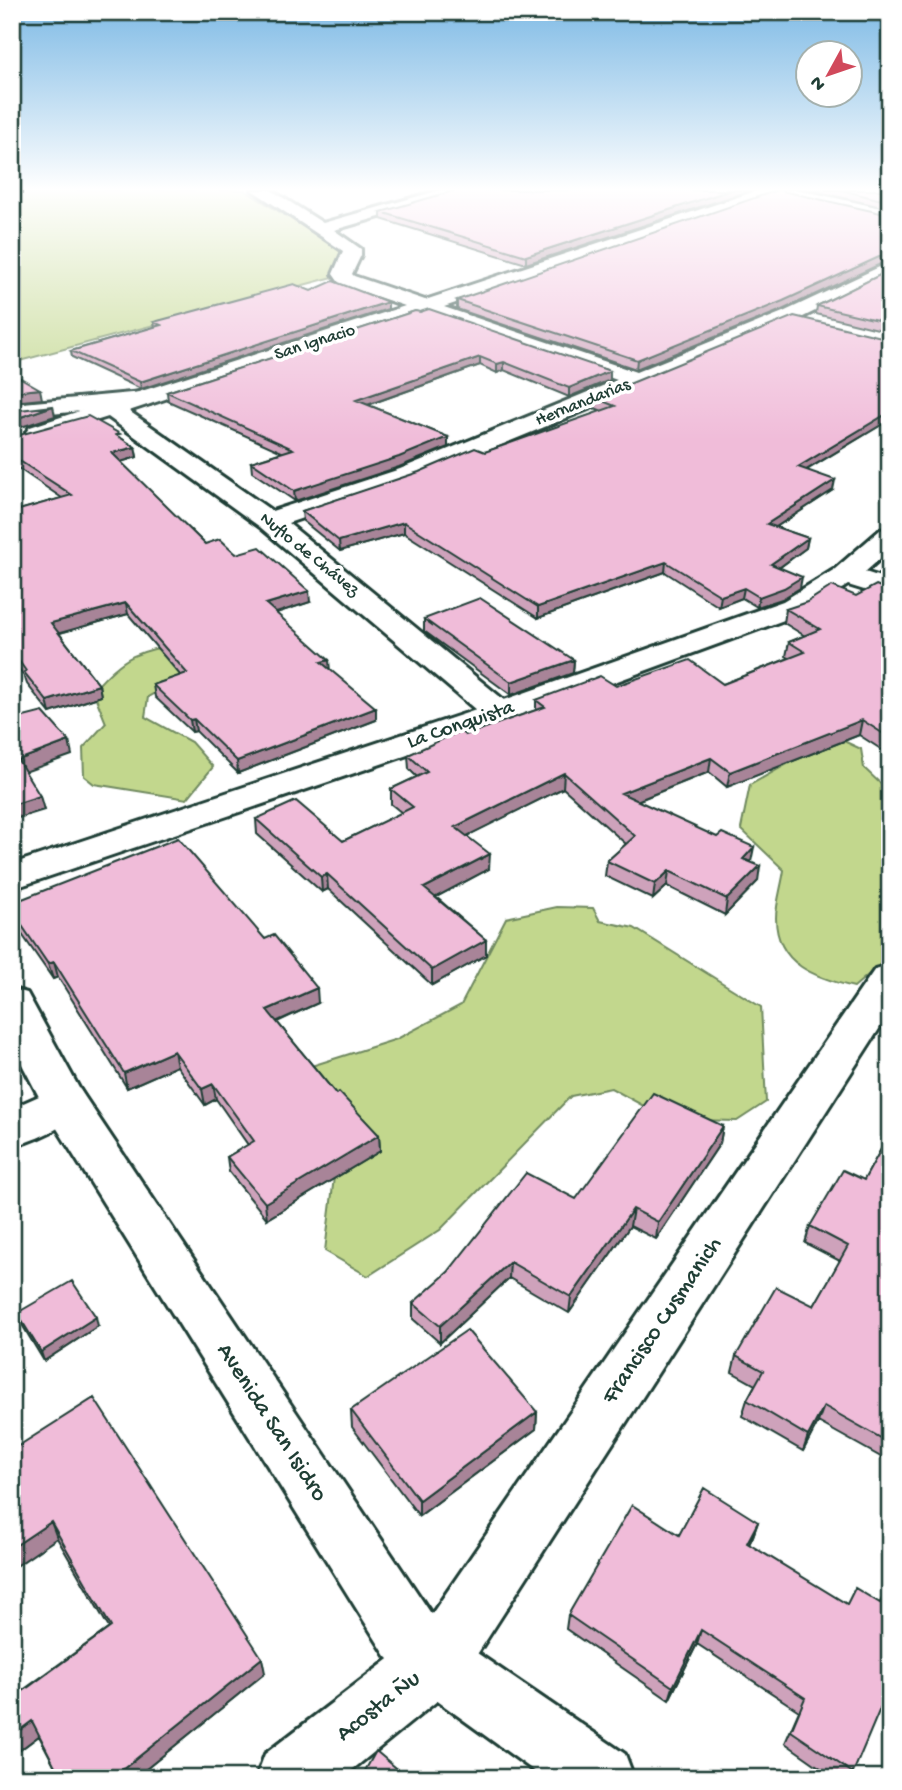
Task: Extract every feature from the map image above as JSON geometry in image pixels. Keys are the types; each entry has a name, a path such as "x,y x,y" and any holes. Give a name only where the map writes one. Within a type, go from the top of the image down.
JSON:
{"street":[{"path":"343,274 342,277 422,307 639,380"},
{"name":"San Ignacio","path":"15,440 523,274"},
{"name":"Hernandarias","path":"269,521 410,474 790,316 877,274"},
{"path":"790,316 815,322"},
{"path":"12,411 142,399"},
{"name":"Nuflo de Chávez","path":"111,409 269,521 499,713"},
{"name":"La Conquista","path":"12,877 499,713 793,607 845,575 890,536"},
{"path":"845,575 890,589"},
{"name":"Francisco Cusmanich","path":"436,1662 890,979"},
{"name":"Avenida San Isidro","path":"12,1004 64,1102 408,1634 436,1662 601,1778"},
{"path":"12,1129 64,1102"},
{"name":"Acosta Ñu","path":"289,1778 436,1662"}],"green space":[{"path":"12,274 336,274 333,277 12,363"},
{"path":"200,640 209,662 148,697 145,717 191,742 213,767 187,799 94,784 84,776 83,748 106,723 93,691 129,658 152,649"},
{"path":"835,737 861,749 864,768 883,786 890,786 890,956 854,987 813,974 791,958 783,947 776,918 784,870 741,829 750,785"},
{"path":"557,907 593,908 600,921 634,928 761,1007 766,1102 737,1121 694,1120 651,1110 611,1088 571,1096 440,1230 368,1276 325,1251 339,1136 286,1074 397,1039 461,1005 506,918"}],"building":[{"path":"534,274 843,274 783,301 637,360 457,300"},
{"path":"883,274 890,274 890,323 817,306"},
{"path":"333,281 388,302 140,382 71,351 161,325 154,322 294,284 311,291"},
{"path":"429,309 610,371 569,388 504,362 497,364 480,357 356,400 448,437 399,457 294,491 251,462 293,449 167,392 415,311"},
{"path":"794,316 890,339 890,413 798,467 835,480 767,524 808,538 771,564 802,577 784,588 759,597 744,588 721,596 666,562 538,607 404,522 339,541 302,511 419,472 475,448 485,452 615,406 595,398"},
{"path":"12,373 40,389 12,392"},
{"path":"53,406 12,420 12,411"},
{"path":"88,416 120,434 116,435 135,447 112,453 205,544 220,539 236,554 260,547 309,591 266,604 329,660 321,662 376,708 237,761 194,719 190,720 153,685 187,673 126,603 51,623 99,685 47,701 24,672 26,671 12,651 12,512 72,495 12,456 12,437"},
{"path":"876,585 890,591 890,738 862,720 730,772 711,758 621,793 717,837 722,833 754,847 743,859 760,866 727,899 669,871 655,884 607,861 635,836 564,773 455,827 490,854 424,888 486,940 432,970 327,874 321,877 256,819 296,801 343,841 413,807 391,789 427,772 408,755 460,731 465,735 545,707 536,700 600,676 616,686 690,660 723,684 805,652 789,642 820,629 786,609 807,602 832,586 856,596"},
{"path":"480,598 574,660 511,682 424,619"},
{"path":"43,712 69,741 18,760 40,796 12,805 12,720"},
{"path":"178,838 265,939 274,935 317,988 267,1010 336,1094 339,1092 379,1135 265,1203 227,1157 254,1141 213,1084 202,1089 174,1051 124,1073 54,962 48,964 12,911 12,903"},
{"path":"653,1093 723,1126 658,1222 633,1209 571,1297 510,1262 440,1326 413,1303 448,1272 526,1173 576,1199"},
{"path":"890,1133 890,1443 824,1406 808,1436 747,1400 763,1371 736,1356 776,1287 814,1306 848,1246 810,1226 843,1170 864,1180"},
{"path":"72,1281 96,1317 41,1352 17,1313"},
{"path":"467,1330 537,1412 419,1500 351,1410"},
{"path":"94,1398 262,1658 112,1778 61,1778 32,1721 12,1736 12,1681 19,1694 111,1627 51,1522 12,1548 12,1450"},
{"path":"704,1488 758,1522 747,1543 847,1604 855,1588 880,1603 888,1586 890,1587 890,1685 853,1773 791,1731 805,1698 701,1630 673,1687 568,1615 632,1505 679,1535"},
{"path":"376,1751 408,1778 361,1778"}]}
